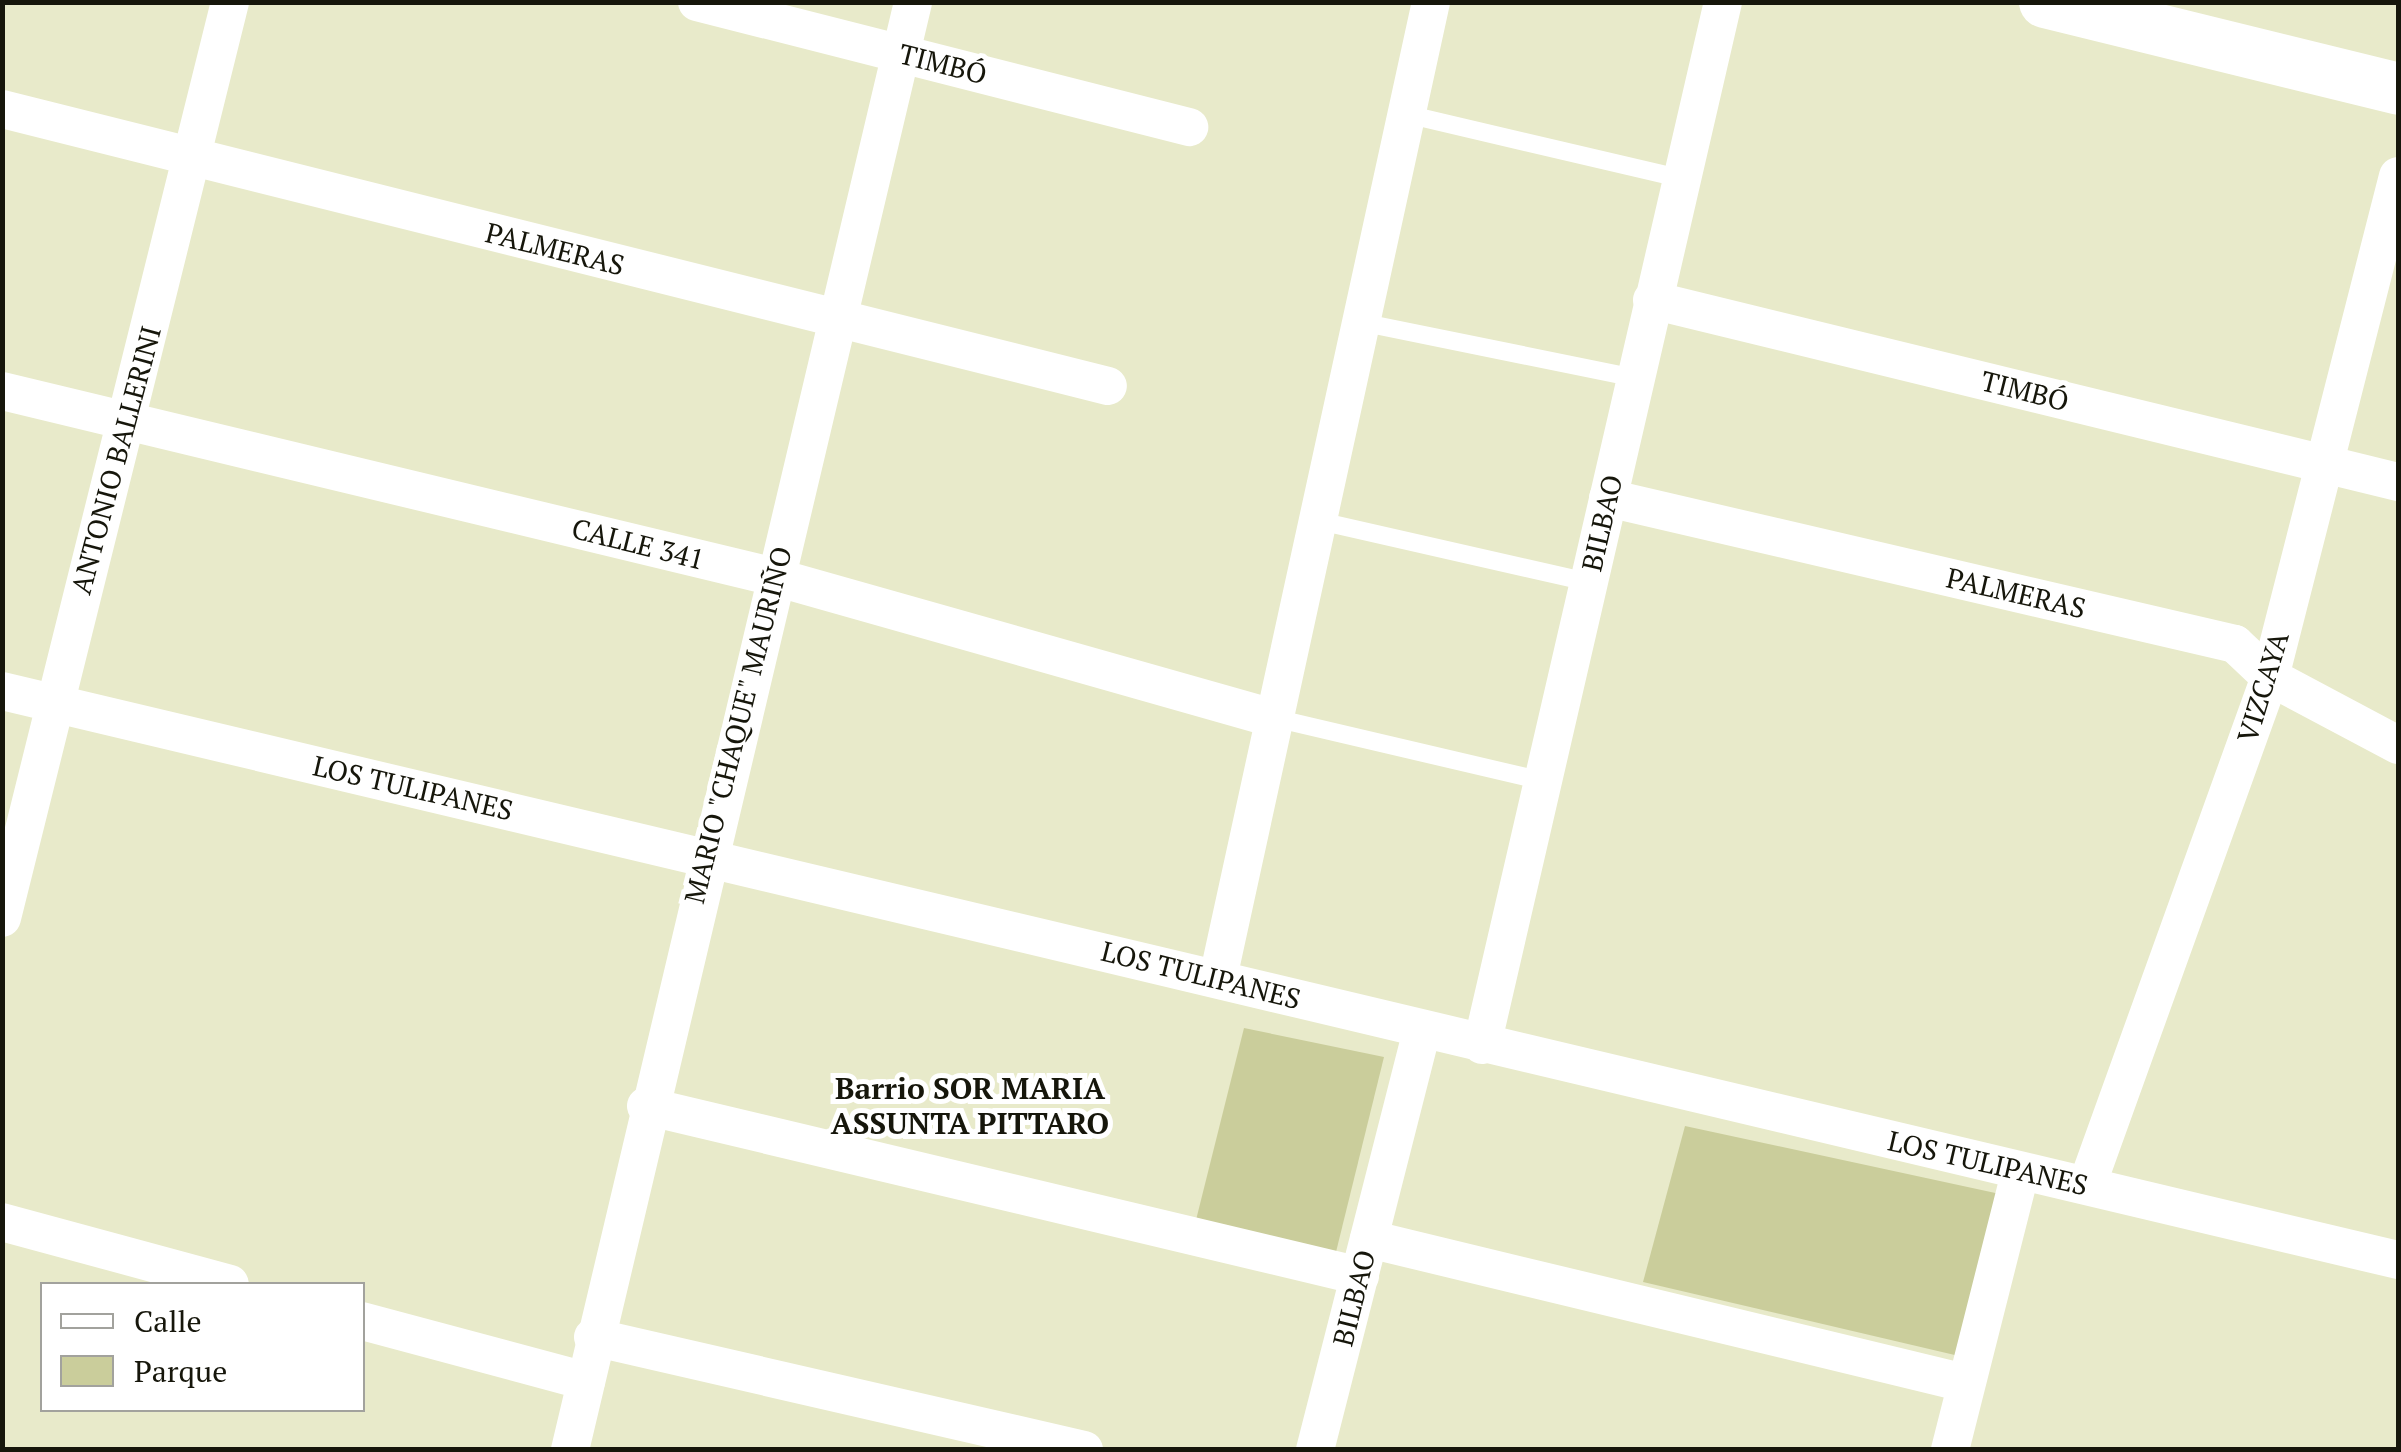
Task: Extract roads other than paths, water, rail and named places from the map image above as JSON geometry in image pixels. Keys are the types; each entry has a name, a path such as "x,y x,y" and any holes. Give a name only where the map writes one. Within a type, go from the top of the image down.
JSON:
{"street":[{"name":"ANTONIO BALLERINI","path":"2,918 51,702 129,421 230,2"},
{"name":"TIMBÓ","path":"697,2 1190,127"},
{"name":"MARIO \"CHAQUE\" MAURIÑO","path":"570,1450 646,1106 913,2"},
{"path":"1218,978 1269,717 1431,2"},
{"name":"BILBAO","path":"1482,1044 1723,2"},
{"path":"2045,2 2398,89"},
{"name":"PALMERAS","path":"2,109 1108,386"},
{"name":"VIZCAYA","path":"2087,1185 2270,677 2320,462 2398,176"},
{"name":"TIMBÓ","path":"1652,300 2398,482"},
{"name":"CALLE 341","path":"2,391 775,578 1269,717"},
{"name":"PALMERAS","path":"1608,498 2234,644 2270,677 2398,745"},
{"name":"LOS TULIPANES","path":"2,691 2398,1260"},
{"name":"BILBAO","path":"1315,1450 1422,1030"},
{"path":"646,1106 1360,1276"},
{"path":"1950,1450 2020,1172"},
{"path":"2,1222 223,1282"},
{"path":"1369,1240 1965,1383"},
{"path":"365,1321 586,1382"},
{"path":"593,1337 1084,1450"}],"lane":[{"path":"1405,114 1682,178"},
{"path":"1360,322 1635,378"},
{"path":"1315,520 1588,582"},
{"path":"1269,717 1542,781"}],"district":[{"name":"Barrio SOR MARIA ASSUNTA PITTARO","path":"970,1105"}]}
